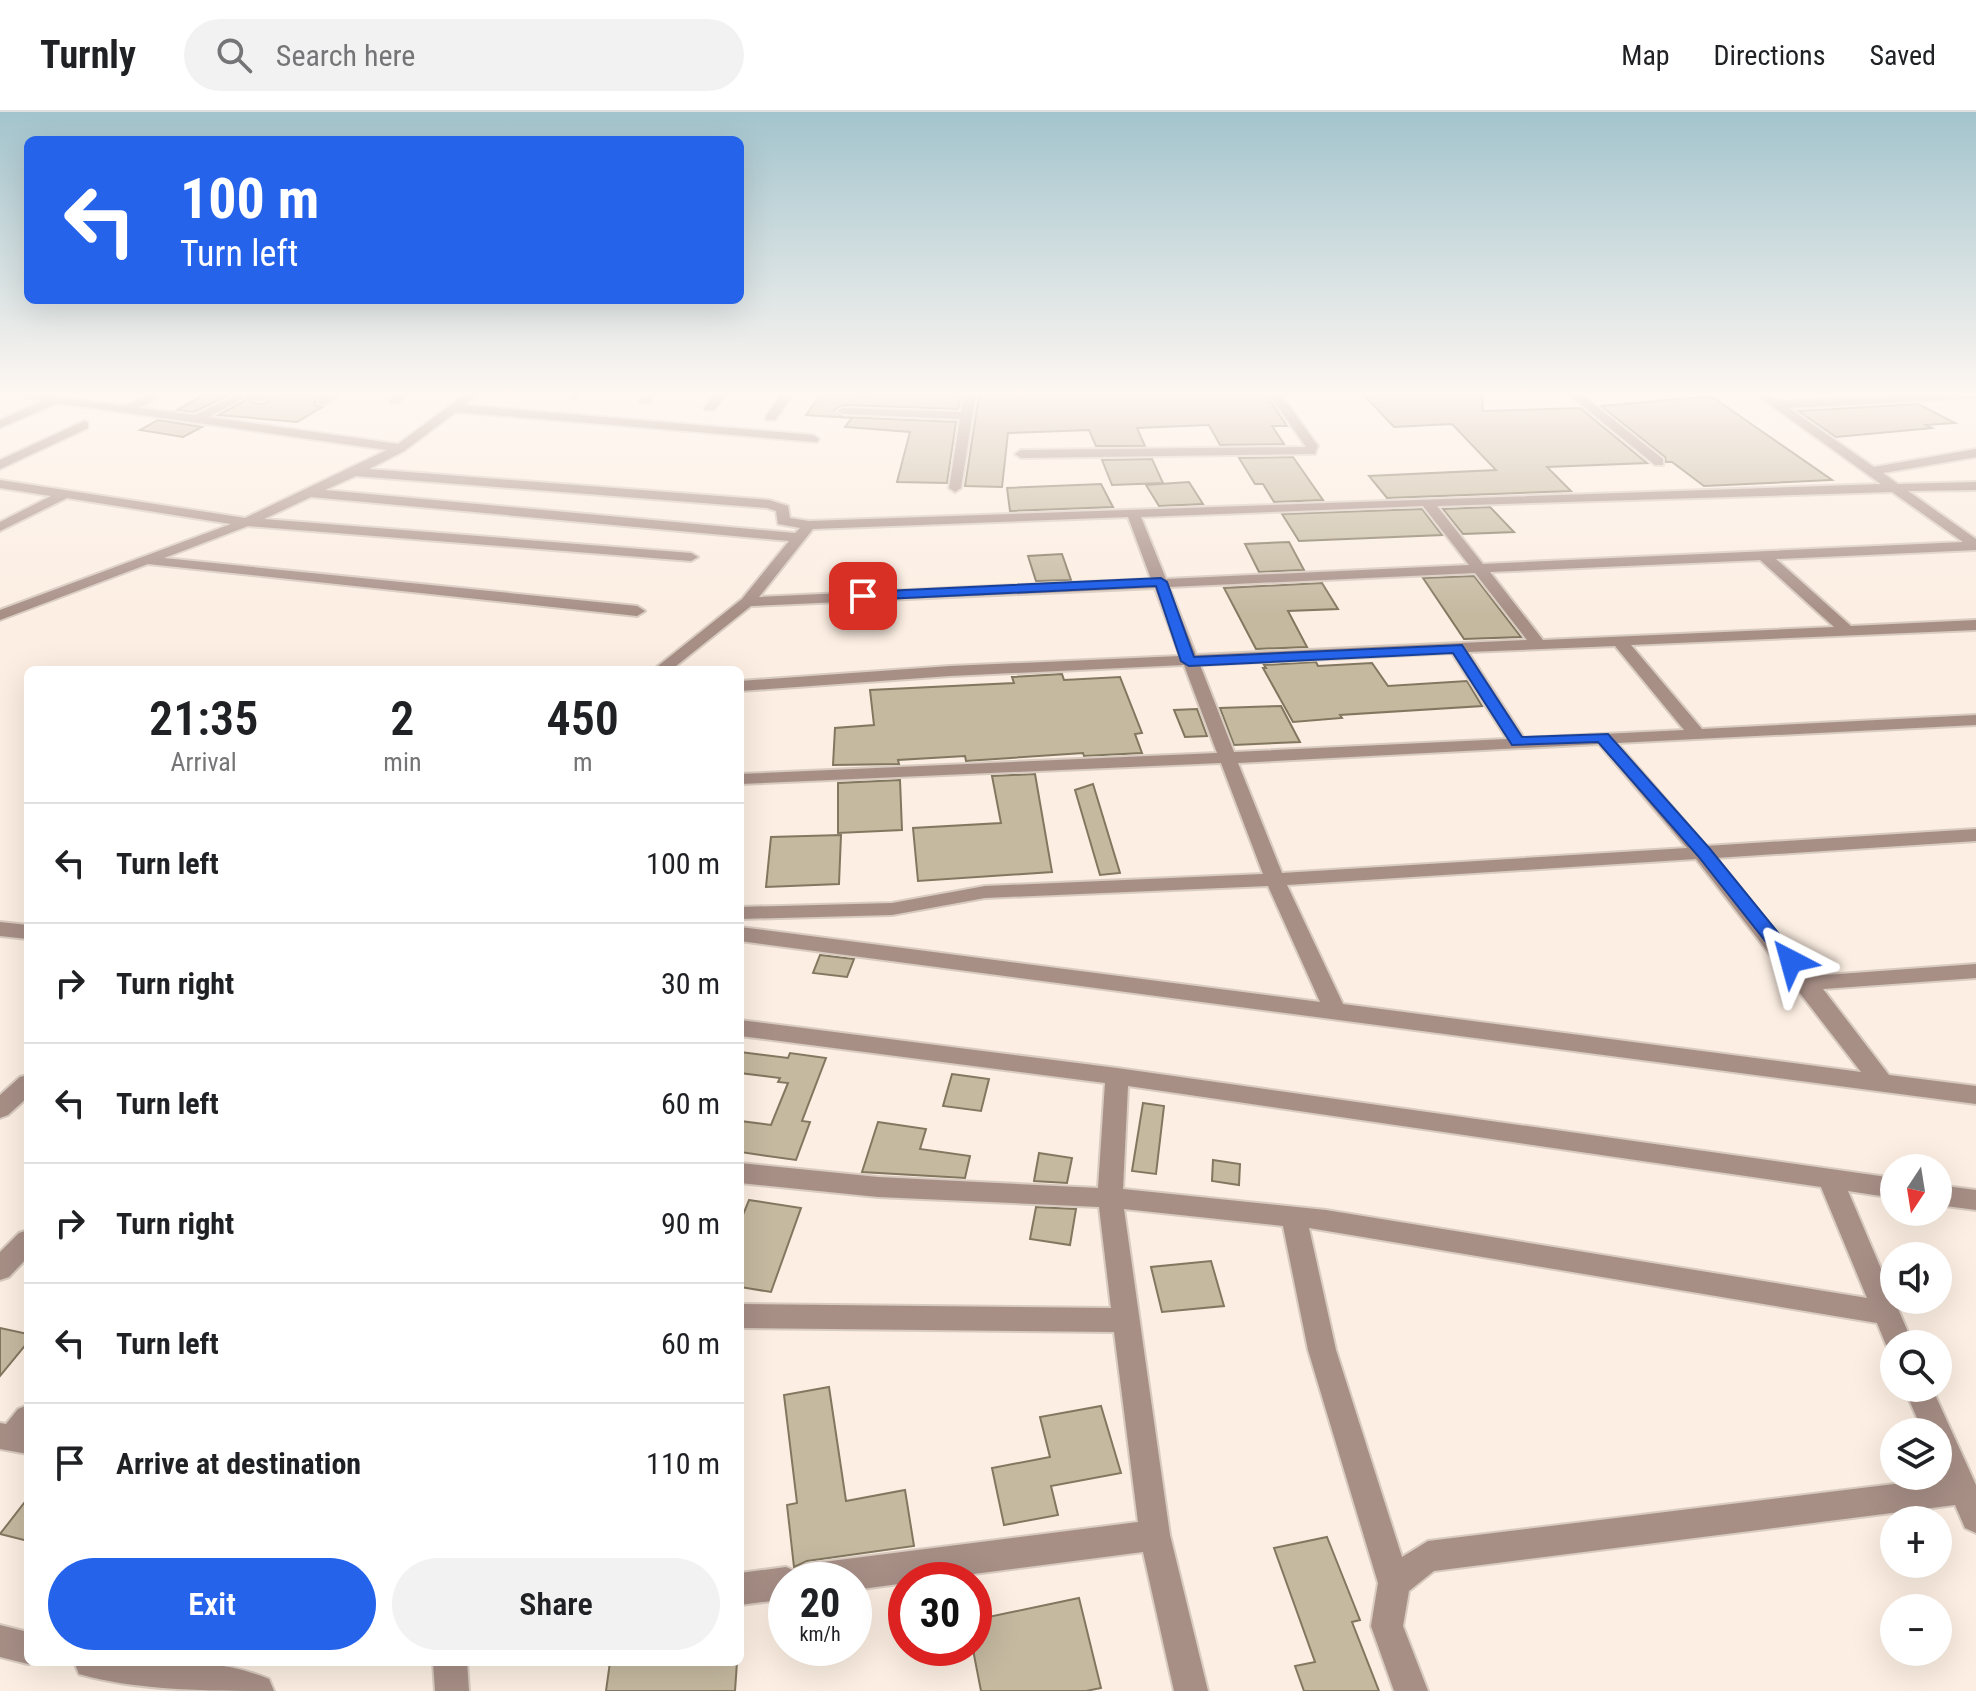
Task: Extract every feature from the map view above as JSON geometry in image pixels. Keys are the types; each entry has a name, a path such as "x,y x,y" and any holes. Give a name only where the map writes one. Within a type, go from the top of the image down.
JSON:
{"street":[{"path":"0,615 247,522 364,467"},
{"path":"955,488 959,467"},
{"path":"1863,467 1976,545"},
{"path":"1870,472 1900,467"},
{"path":"354,472 769,504 783,509 783,521 809,525 1976,486"},
{"path":"1,485 247,522 691,557"},
{"path":"310,493 801,538"},
{"path":"0,527 65,494"},
{"path":"1427,502 1539,645"},
{"path":"1133,513 1225,757 1275,880 1335,1011"},
{"path":"666,666 747,602 809,525"},
{"path":"747,602 1976,545"},
{"path":"1764,556 1850,633"},
{"path":"149,561 637,611"},
{"path":"744,686 950,671 1976,625"},
{"path":"1619,641 1698,735"},
{"path":"1457,648 1518,742"},
{"path":"744,779 1976,720"},
{"path":"1602,737 1704,853 1809,983 1882,1083"},
{"path":"744,913 892,909 985,892 1275,880 1976,835"},
{"path":"0,929 24,932"},
{"path":"744,935 1976,1095"},
{"path":"1809,983 1976,971"},
{"path":"744,1029 1117,1076 1880,1186"},
{"path":"1117,1076 1110,1198 1124,1320 1155,1535 1191,1691"},
{"path":"0,1109 24,1087"},
{"path":"744,1173 878,1187 1110,1198 1294,1217 1880,1312"},
{"path":"1830,1178 1880,1301"},
{"path":"1952,1197 1976,1200"},
{"path":"1294,1217 1322,1350 1394,1583 1387,1626 1411,1691"},
{"path":"0,1269 24,1244"},
{"path":"744,1316 1124,1320"},
{"path":"1394,1583 1428,1556 1970,1504 1952,1464"},
{"path":"872,1572 1155,1535"},
{"path":"744,1588 768,1585"},
{"path":"0,1641 24,1647"},
{"path":"114,1666 257,1691"},
{"path":"450,1666 452,1691"}],"building":[{"path":"901,467 949,467 947,483 897,482"},
{"path":"968,467 1004,467 1002,487 965,486"},
{"path":"1105,467 1156,467 1163,483 1112,485"},
{"path":"1244,467 1300,467 1323,500 1274,502 1263,484 1255,484"},
{"path":"1493,467 1555,467 1547,467 1571,491 1387,498 1369,476 1496,470"},
{"path":"1678,467 1813,467 1832,480 1704,486"},
{"path":"1189,482 1203,504 1159,506 1146,485"},
{"path":"1101,484 1113,507 1010,511 1007,488"},
{"path":"1490,507 1514,532 1463,534 1443,509"},
{"path":"1422,509 1442,535 1299,541 1282,514"},
{"path":"1289,542 1304,570 1259,572 1245,544"},
{"path":"1062,554 1071,580 1036,581 1028,556"},
{"path":"1474,576 1521,637 1464,639 1423,578"},
{"path":"1322,583 1338,609 1288,611 1307,647 1256,649 1224,588"},
{"path":"1316,662 1318,666 1372,663 1388,686 1467,681 1482,706 1340,715 1342,718 1293,722 1264,665"},
{"path":"1062,674 1064,680 1120,677 1142,733 1135,734 1142,753 1084,756 1083,753 966,761 965,756 898,760 899,764 833,765 835,728 874,725 870,690 1014,683 1012,677"},
{"path":"1281,706 1300,742 1234,745 1220,708"},
{"path":"1197,709 1207,736 1185,737 1174,710"},
{"path":"1035,774 1052,872 918,881 913,828 1001,823 992,776"},
{"path":"900,780 902,830 838,833 838,783"},
{"path":"1093,784 1120,873 1100,875 1075,790"},
{"path":"841,835 839,884 766,887 771,837"},
{"path":"820,955 854,959 847,977 813,973"},
{"path":"744,1052 788,1058 790,1053 826,1058 802,1121 810,1122 796,1160 744,1153 744,1122 771,1125 788,1083 778,1082 780,1078 744,1074"},
{"path":"952,1074 989,1079 981,1111 943,1106"},
{"path":"1143,1103 1164,1106 1156,1174 1132,1171"},
{"path":"878,1122 926,1129 920,1149 970,1156 965,1178 862,1172"},
{"path":"1039,1153 1072,1158 1067,1183 1034,1181"},
{"path":"1213,1160 1240,1164 1239,1185 1212,1181"},
{"path":"749,1200 801,1208 771,1292 744,1288 744,1212"},
{"path":"1036,1207 1076,1209 1070,1245 1030,1239"},
{"path":"1211,1261 1224,1306 1162,1312 1151,1267"},
{"path":"0,1328 24,1333 24,1347 0,1376"},
{"path":"829,1387 846,1501 905,1490 914,1546 793,1562 787,1505 797,1503 784,1395"},
{"path":"1101,1406 1121,1473 1051,1486 1058,1515 1004,1525 992,1468 1050,1457 1040,1417"},
{"path":"24,1503 24,1540 0,1534"},
{"path":"1327,1537 1360,1620 1352,1622 1379,1691 1304,1691 1295,1666 1315,1662 1274,1548"},
{"path":"1079,1598 1101,1688 1086,1691 981,1691 976,1666 992,1666 992,1616"},
{"path":"609,1666 737,1666 735,1691 606,1691"}],"route":[{"path":"863,596 1161,582 1189,661 1457,648 1518,742 1602,737 1704,853 1791,961"}]}
